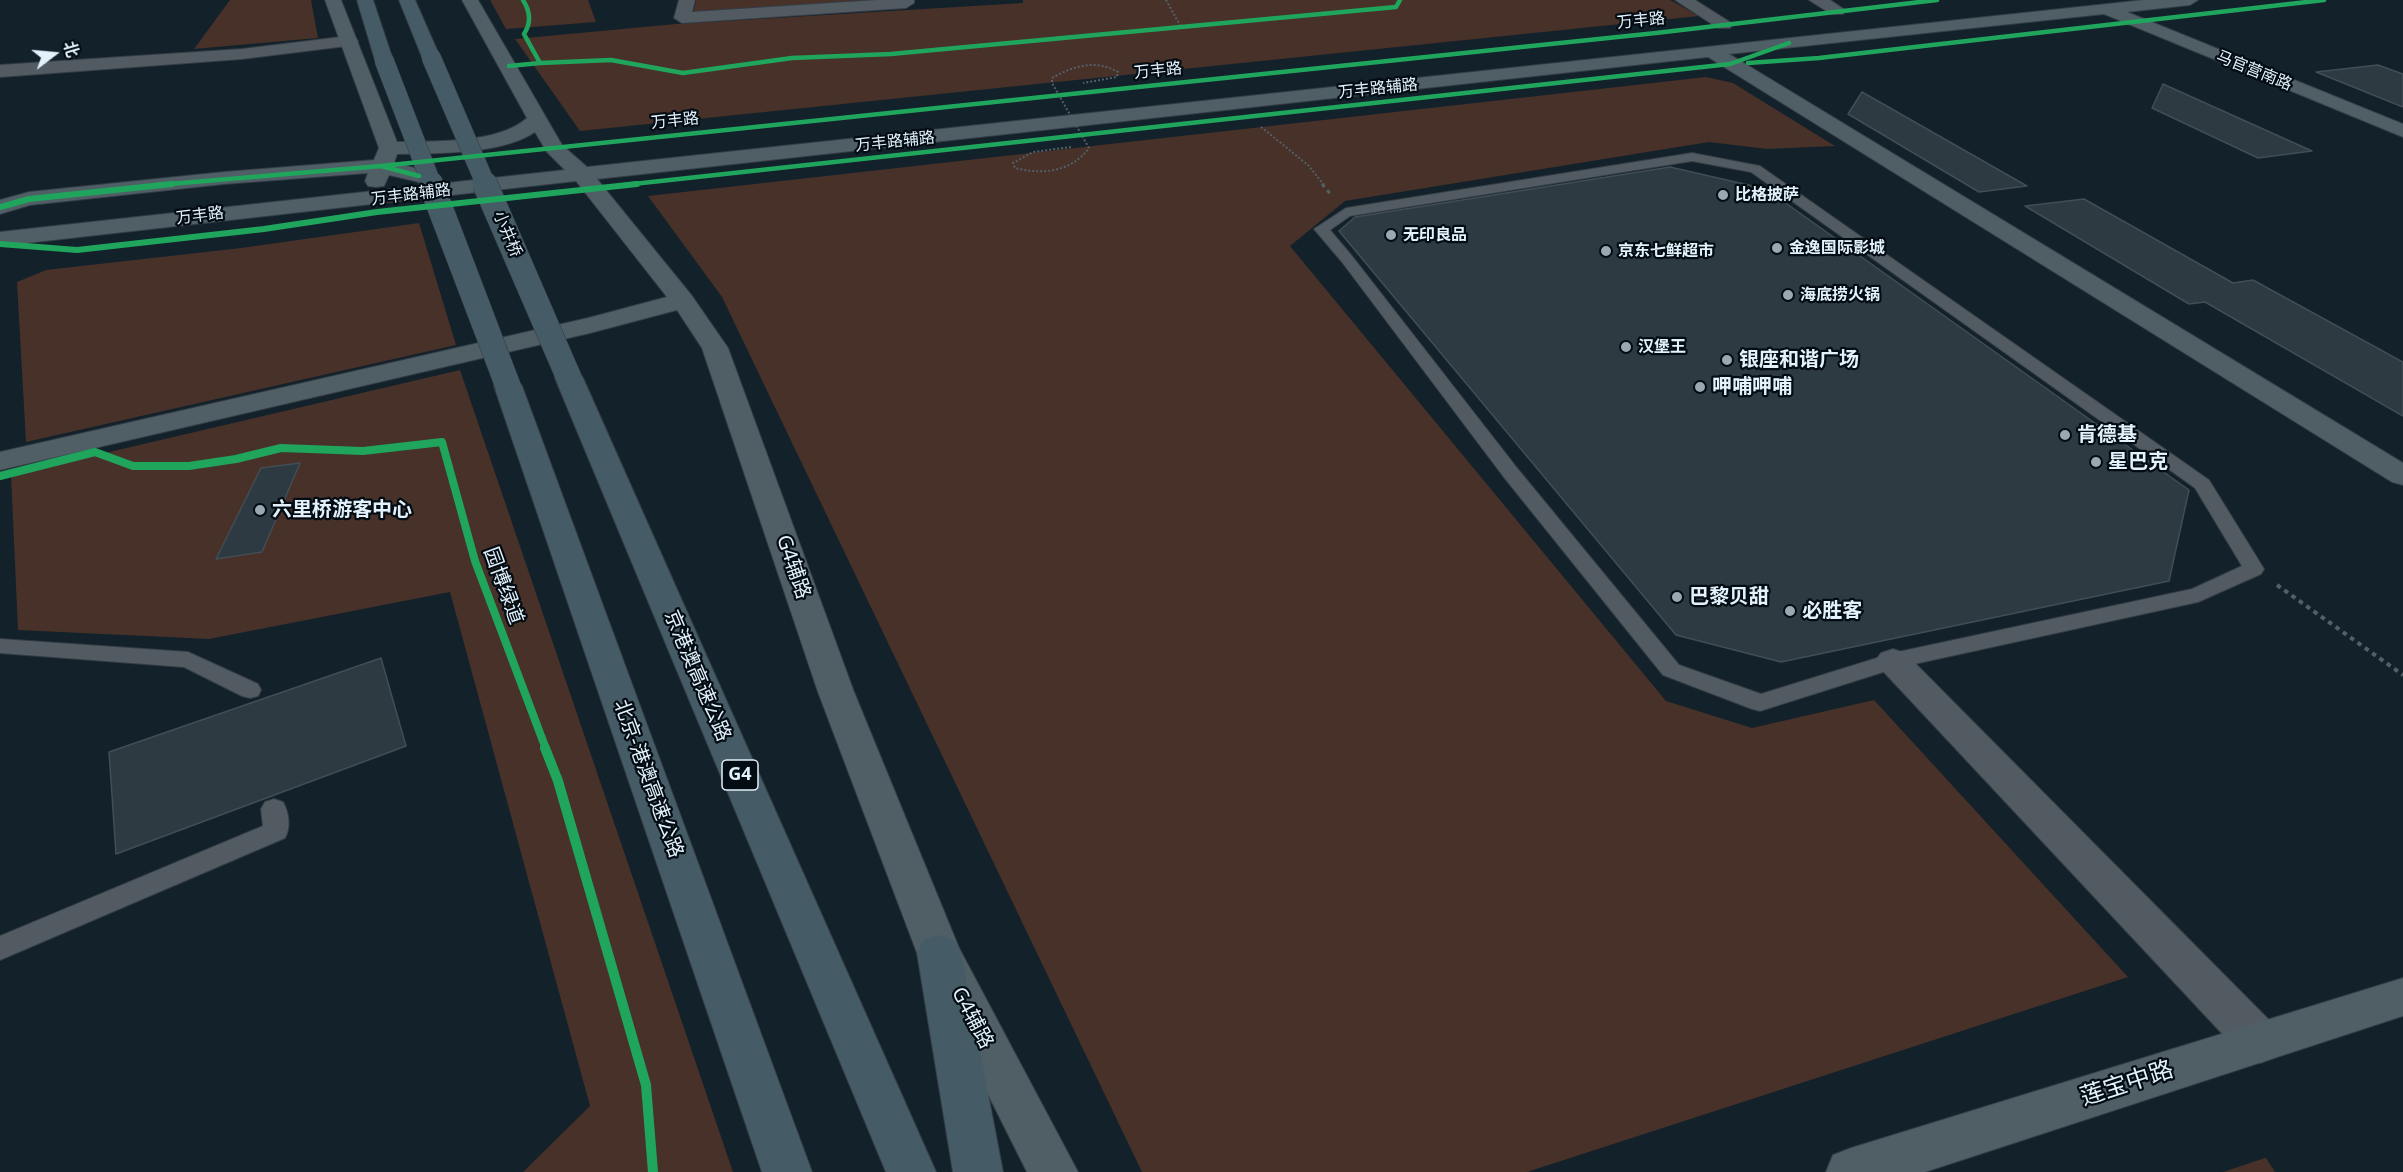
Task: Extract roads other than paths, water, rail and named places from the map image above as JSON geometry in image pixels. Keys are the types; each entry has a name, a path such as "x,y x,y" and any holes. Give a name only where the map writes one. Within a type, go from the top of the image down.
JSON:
{"highway":[{"name":"北京-港澳高速公路","path":"365,0 384,60 508,386 788,1172"},
{"name":"小井桥","path":"407,0 569,378"},
{"name":"京港澳高速公路","path":"569,378 911,1172"},
{"path":"939,953 978,1172"}],"street":[{"path":"333,0 349,41 382,165 432,147 492,140 522,132 538,119"},
{"name":"G4辅路","path":"470,0 554,148 580,174 683,301 715,348 836,692 939,953 1053,1172"},
{"path":"687,0 681,18 906,3 906,0"},
{"path":"1683,0 1724,24"},
{"path":"1817,0 1837,10"},
{"name":"万丰路","path":"0,239 580,174 1005,117 2084,0"},
{"path":"2105,10 2190,0"},
{"name":"万丰路辅路","path":"0,244 77,250 264,230 377,212 580,174 1720,57 1789,43 2105,10"},
{"name":"马官营南路","path":"2105,10 2403,131"},
{"path":"0,71 243,54 349,41"},
{"path":"1720,57 2403,476"},
{"name":"万丰路","path":"0,219 29,218 382,165"},
{"name":"万丰路辅路","path":"0,207 29,199 382,165 419,176"},
{"name":"万丰路","path":"419,176 580,174"},
{"path":"0,460 590,325 683,301"},
{"path":"1893,661 2260,1042"},
{"name":"莲宝中路","path":"1851,1172 2403,997"}],"lane":[{"path":"1692,157 1755,170 2202,484 2254,569 2198,596 1893,661 1760,703 1671,670 1510,472 1347,259 1321,229 1346,212 1692,157"},
{"path":"0,646 188,660 250,690"},
{"path":"0,948 276,831 274,809"}],"place":[{"name":"比格披萨","path":"1723,195"},
{"name":"无印良品","path":"1391,235"},
{"name":"金逸国际影城","path":"1777,248"},
{"name":"京东七鲜超市","path":"1606,251"},
{"name":"海底捞火锅","path":"1788,295"},
{"name":"汉堡王","path":"1626,347"},
{"name":"银座和谐广场","path":"1727,360"},
{"name":"呷哺呷哺","path":"1700,387"},
{"name":"肯德基","path":"2065,435"},
{"name":"星巴克","path":"2096,462"},
{"name":"六里桥游客中心","path":"260,510"},
{"name":"巴黎贝甜","path":"1677,597"},
{"name":"必胜客","path":"1790,611"}]}
